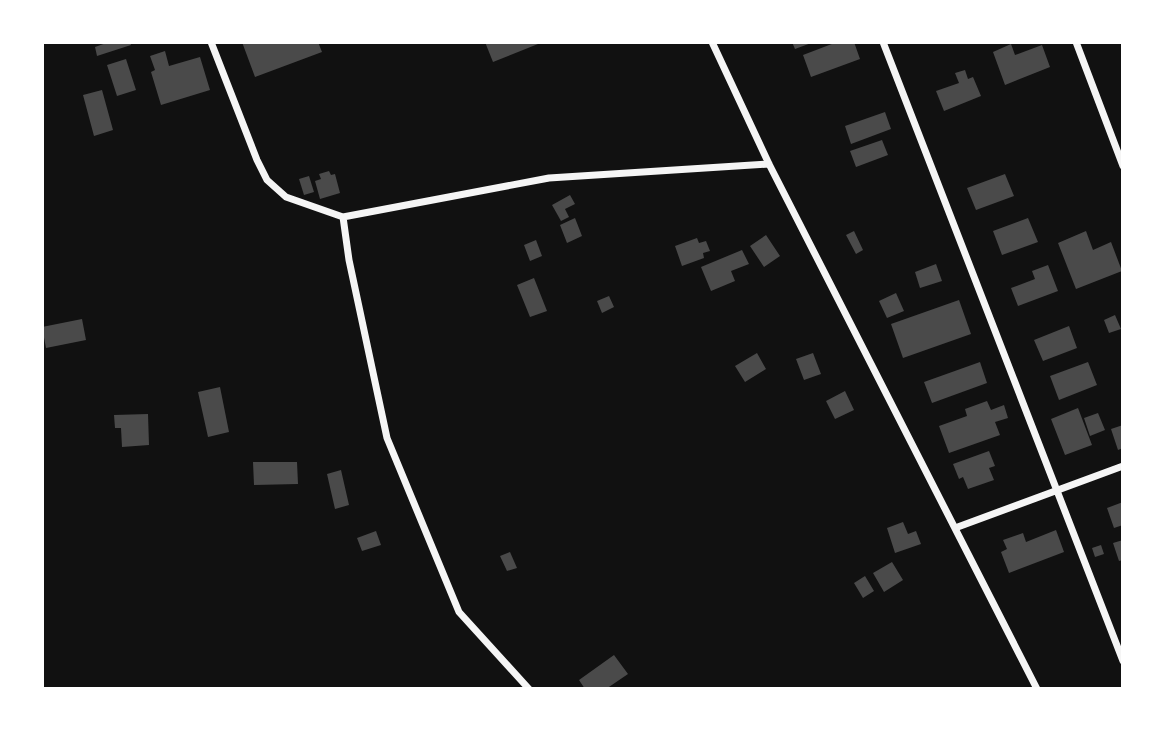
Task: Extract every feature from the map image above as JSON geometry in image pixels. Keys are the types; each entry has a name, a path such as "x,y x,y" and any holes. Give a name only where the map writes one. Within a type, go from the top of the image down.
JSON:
{"street":[{"path":"211,42 267,180 286,197 344,217 549,178 769,164"},
{"path":"712,42 769,164 1037,689"},
{"path":"883,42 1123,661"},
{"path":"1076,42 1123,166"},
{"path":"344,217 349,260 387,438 459,612 528,689"},
{"path":"955,528 1123,466"}],"building":[{"path":"109,42 130,42 131,45 97,56 95,47"},
{"path":"242,42 318,42 322,52 255,77"},
{"path":"485,42 543,42 493,62"},
{"path":"792,42 814,42 795,49"},
{"path":"837,42 854,42 860,59 811,77 803,55"},
{"path":"1011,44 1015,55 1042,45 1050,67 1005,85 993,52"},
{"path":"165,51 169,66 200,57 210,90 161,105 151,72 155,70 150,56"},
{"path":"126,59 136,90 117,96 107,65"},
{"path":"965,70 968,79 973,77 981,96 944,111 936,91 959,83 955,73"},
{"path":"102,90 113,130 94,136 83,95"},
{"path":"885,112 891,129 851,144 845,126"},
{"path":"882,140 888,155 856,167 850,151"},
{"path":"329,171 331,175 335,174 340,193 320,199 315,181 321,179 319,174"},
{"path":"1005,174 1014,196 976,210 967,188"},
{"path":"309,176 314,192 304,195 299,179"},
{"path":"570,195 575,204 565,209 569,217 561,221 552,205"},
{"path":"575,218 582,236 567,243 560,225"},
{"path":"1028,218 1038,242 1002,255 993,231"},
{"path":"854,231 863,250 856,254 846,235"},
{"path":"1086,231 1093,250 1111,242 1122,271 1076,289 1058,243"},
{"path":"766,235 780,256 764,267 750,246"},
{"path":"697,238 699,243 706,241 710,251 703,253 704,258 682,266 675,246"},
{"path":"536,240 542,256 530,261 524,245"},
{"path":"742,250 749,264 731,271 735,281 711,291 701,267"},
{"path":"936,264 942,281 920,288 915,272"},
{"path":"1048,265 1058,291 1018,306 1011,288 1035,279 1032,271"},
{"path":"534,278 547,311 530,317 517,285"},
{"path":"896,293 904,311 887,318 879,301"},
{"path":"609,296 614,307 602,313 597,301"},
{"path":"959,300 971,334 903,358 891,324"},
{"path":"1115,315 1121,329 1109,333 1104,320"},
{"path":"82,319 86,340 46,348 42,327"},
{"path":"1069,326 1077,348 1043,361 1034,340"},
{"path":"757,353 766,369 745,382 735,366"},
{"path":"813,353 821,374 804,380 796,359"},
{"path":"980,362 987,383 932,403 924,382"},
{"path":"1088,362 1097,385 1059,400 1050,376"},
{"path":"220,387 229,432 208,437 198,392"},
{"path":"845,391 854,410 835,419 826,401"},
{"path":"987,401 991,410 1004,405 1008,418 995,422 1000,435 949,453 939,426 967,416 965,409"},
{"path":"1078,408 1092,445 1065,455 1051,419"},
{"path":"1098,413 1105,430 1090,436 1084,418"},
{"path":"148,414 149,445 122,447 121,428 115,428 114,415"},
{"path":"1123,425 1123,448 1118,450 1111,429"},
{"path":"989,451 995,466 989,468 994,480 968,489 963,477 959,479 953,464"},
{"path":"253,462 297,462 298,484 254,485"},
{"path":"341,470 349,505 335,509 327,474"},
{"path":"1123,502 1123,525 1114,528 1107,508"},
{"path":"903,522 908,534 916,531 921,544 895,553 887,528"},
{"path":"1056,530 1064,552 1009,573 1001,552 1007,549 1003,540 1023,533 1026,542"},
{"path":"376,531 381,545 362,551 357,538"},
{"path":"1123,540 1123,560 1119,561 1113,543"},
{"path":"1101,545 1104,554 1095,557 1092,548"},
{"path":"510,552 517,568 507,571 500,556"},
{"path":"892,562 903,580 884,592 873,573"},
{"path":"865,576 874,591 863,598 854,583"},
{"path":"614,655 628,674 606,689 585,689 579,680"}]}
